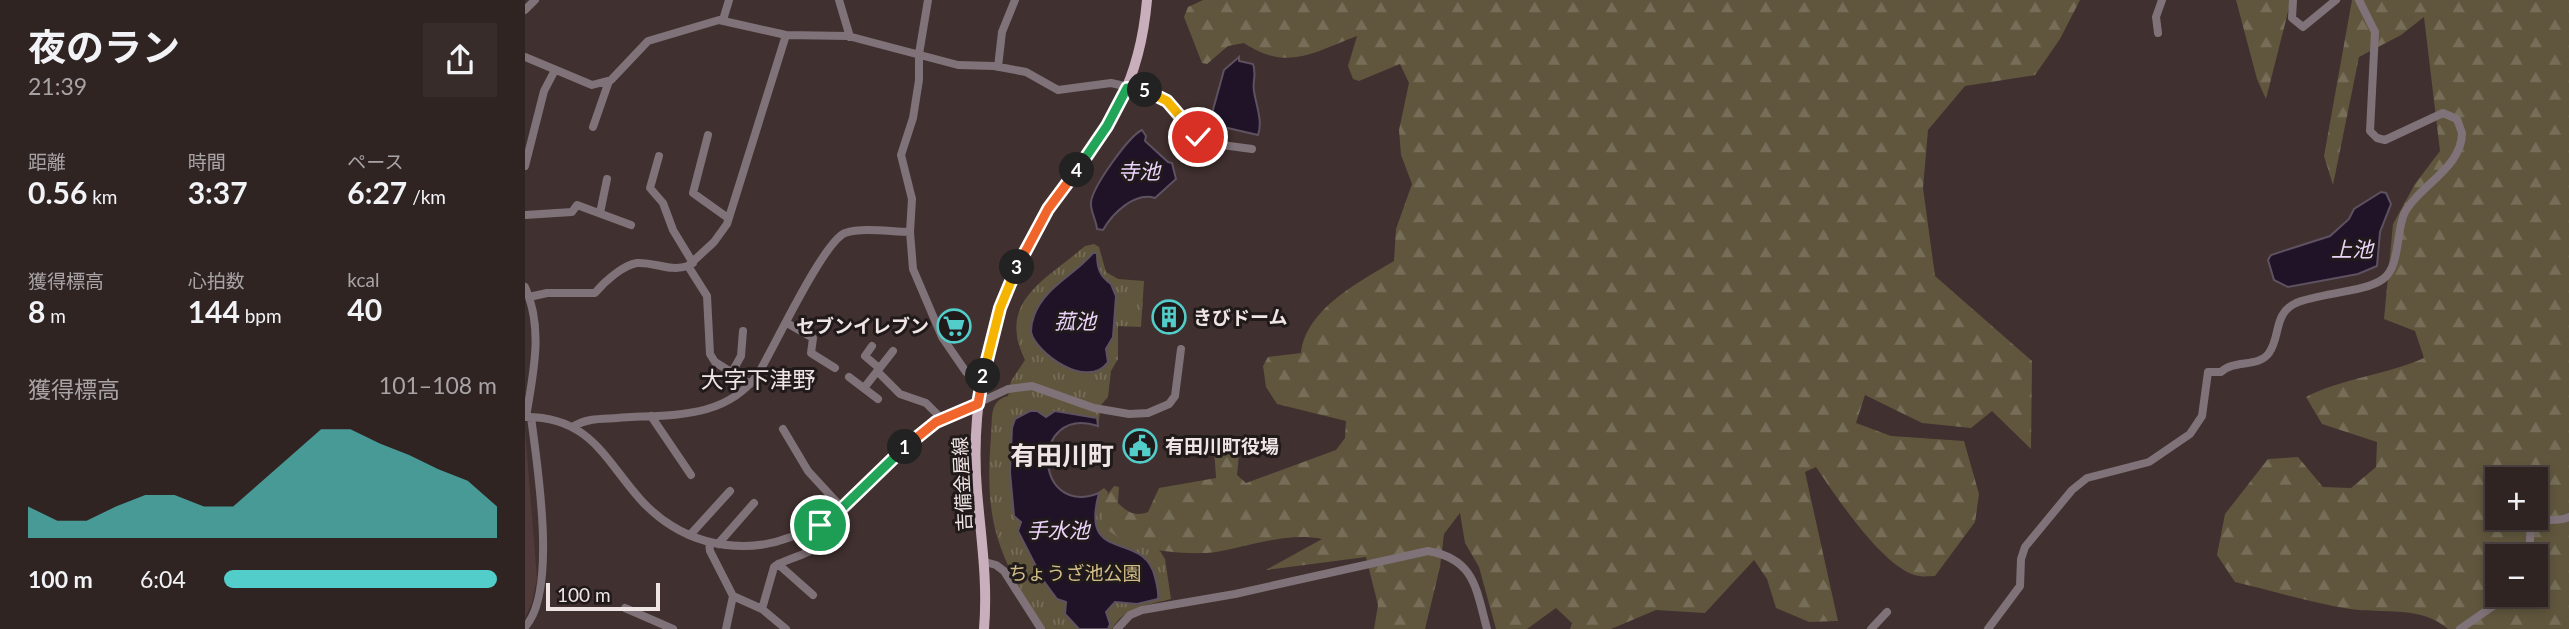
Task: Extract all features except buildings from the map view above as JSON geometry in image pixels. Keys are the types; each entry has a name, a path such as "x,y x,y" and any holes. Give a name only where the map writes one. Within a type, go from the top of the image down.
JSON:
{"main road":[{"name":"吉備金屋線","path":"984,629 985,562 975,460 981,384 1000,308 1022,257 1048,209 1107,126 1127,88 1141,42 1147,0"}],"street":[{"path":"525,10 535,0"},
{"path":"723,20 729,0"},
{"path":"839,0 850,37"},
{"path":"928,0 919,54 919,80 913,118 901,155 912,200 910,232 913,269 943,337 966,372 981,384"},
{"path":"998,67 1002,32 1015,0"},
{"path":"2158,33 2156,18 2162,0"},
{"path":"2293,0 2292,18 2303,27 2336,0"},
{"path":"1988,629 2020,586 2021,559 2025,547 2072,490 2087,478 2149,462 2190,433 2201,416 2208,372 2221,372 2227,367 2262,359 2270,352 2280,316 2291,305 2311,297 2375,283 2390,270 2405,213 2451,161 2462,133 2457,119 2443,113 2385,140 2377,138 2370,131 2375,32 2359,0"},
{"path":"593,127 609,82 648,41 710,20 723,20 786,35 850,37 958,65 998,67 1026,72 1058,90 1111,83 1160,96 1207,143 1252,149"},
{"path":"529,297 547,293 595,292 632,264 640,263 674,270 690,264 714,242 728,218 786,35"},
{"path":"525,57 592,85 609,82"},
{"path":"525,166 544,91 555,70"},
{"path":"708,135 693,193 728,218"},
{"path":"659,156 650,188 663,203 709,306 710,355 715,362 750,384"},
{"path":"600,214 607,179"},
{"path":"525,215 570,212 577,205 631,225"},
{"path":"574,426 583,420 685,414 712,409 750,384 823,257 838,237 856,232 910,232"},
{"path":"525,287 529,297 536,361 527,414 543,576 533,615 525,626"},
{"path":"787,323 813,338 811,353 835,368"},
{"path":"732,372 741,359 743,331"},
{"path":"872,346 865,356 900,394 926,403 942,419"},
{"path":"527,414 553,418 574,426 645,505 669,525 690,536 714,543 762,545 793,537 825,522 908,443 942,419 1008,389 1032,386 1094,408 1129,414 1148,413 1165,406 1175,396 1181,349"},
{"path":"864,388 893,351"},
{"path":"849,377 878,399"},
{"path":"651,416 691,475"},
{"path":"783,429 808,471 842,508"},
{"path":"690,536 730,491"},
{"path":"726,629 733,596 710,551 714,543 754,503"},
{"path":"2530,544 2531,523 2541,520 2560,521 2569,517"},
{"path":"762,608 772,572 778,564 811,552 825,533 825,522"},
{"path":"1117,629 1130,615 1142,610 1235,594 1428,551 1452,557 1470,574 1487,629"},
{"path":"985,562 1004,571 1041,629"},
{"path":"778,564 813,595"},
{"path":"733,596 762,608 786,629"},
{"path":"2460,629 2492,607"},
{"path":"625,608 673,629"},
{"path":"1871,629 1887,611"}],"shaded area":[{"path":"525,429 537,578 532,603 525,618"}],"green space":[{"path":"1203,0 2080,0 2060,39 2035,75 1965,86 1928,130 1923,188 1935,276 2032,361 2031,449 1992,411 1971,428 1922,423 1865,395 1856,423 1891,436 1964,441 1979,494 1975,522 1935,576 1921,576 1906,571 1876,547 1816,467 1805,472 1838,621 1809,622 1776,608 1767,579 1754,560 1705,613 1656,610 1611,629 1570,629 1572,623 1556,608 1527,629 1496,629 1479,567 1465,543 1460,513 1444,534 1440,567 1425,629 1374,629 1378,605 1366,557 1266,570 1322,539 1282,538 1216,552 1188,553 1154,549 1122,539 1110,532 1102,522 1105,498 1114,486 1119,487 1118,503 1131,513 1139,514 1148,512 1159,488 1216,478 1214,448 1219,446 1239,454 1237,475 1246,483 1336,450 1345,438 1346,421 1277,404 1266,387 1263,366 1268,357 1301,353 1305,337 1323,310 1336,298 1394,261 1396,229 1412,184 1401,155 1399,130 1409,83 1400,64 1359,81 1353,79 1348,66 1357,36 1314,53 1287,58 1259,52 1244,43 1228,46 1207,64 1202,63 1184,17 1188,7"},
{"path":"2236,0 2291,0 2266,99 2257,79"},
{"path":"2352,0 2569,0 2569,629 2448,629 2437,621 2414,613 2350,609 2321,604 2235,582 2217,555 2225,514 2268,459 2298,457 2323,487 2351,488 2376,467 2377,442 2322,424 2306,397 2335,385 2395,369 2424,358 2415,331 2384,319 2393,224 2415,184 2440,151 2424,17 2401,35 2359,57 2333,185 2324,156"},
{"name":"ちょうざ池公園","path":"1094,244 1099,247 1106,272 1118,279 1144,281 1141,327 1118,326 1118,359 1111,371 1108,397 1101,405 1098,426 1073,423 1057,432 1049,447 1049,466 1055,483 1067,495 1084,498 1104,488 1108,492 1105,511 1160,551 1165,559 1171,599 1130,611 1112,629 1044,629 1015,580 998,538 990,494 992,417 994,406 1008,396 1011,381 1025,360 1018,340 1017,322 1021,307 1041,281 1085,246"}],"water":[{"path":"1239,57 1239,61 1253,64 1254,68 1258,135 1219,126 1211,117 1224,70"},
{"name":"寺池","path":"1142,130 1146,136 1145,141 1172,163 1176,179 1155,198 1140,198 1125,205 1103,230 1097,229 1091,205 1093,195 1121,151"},
{"name":"上池","path":"2381,192 2386,193 2391,204 2380,232 2377,266 2358,274 2288,287 2274,280 2268,260 2271,255 2330,236 2349,219 2354,209"},
{"name":"菰池","path":"1093,253 1097,253 1099,271 1111,284 1116,296 1113,337 1106,349 1108,362 1099,370 1075,371 1042,349 1031,332 1032,322 1039,306 1052,289"},
{"name":"手水池","path":"1030,411 1037,411 1046,417 1055,411 1097,418 1098,426 1076,424 1060,431 1051,444 1048,461 1051,477 1061,490 1077,497 1099,493 1095,516 1098,530 1105,539 1139,554 1149,563 1155,577 1158,599 1137,604 1115,602 1106,612 1110,624 1108,629 1079,629 1065,614 1066,602 1057,599 1043,580 1018,531 1021,522 1014,516 1010,472 1012,428 1015,419"}],"place":[{"name":"きびドーム","path":"1169,317"},
{"name":"セブンイレブン","path":"954,326"},
{"name":"有田川町役場","path":"1140,446"}],"district":[{"name":"大字下津野","path":"758,380"},
{"name":"有田川町","path":"1062,456"}],"route":[{"path":"820,525 842,508 908,443 952,413 978,404 993,332 1009,284 1048,209 1107,126 1127,88 1147,90 1160,96 1198,137"}]}
